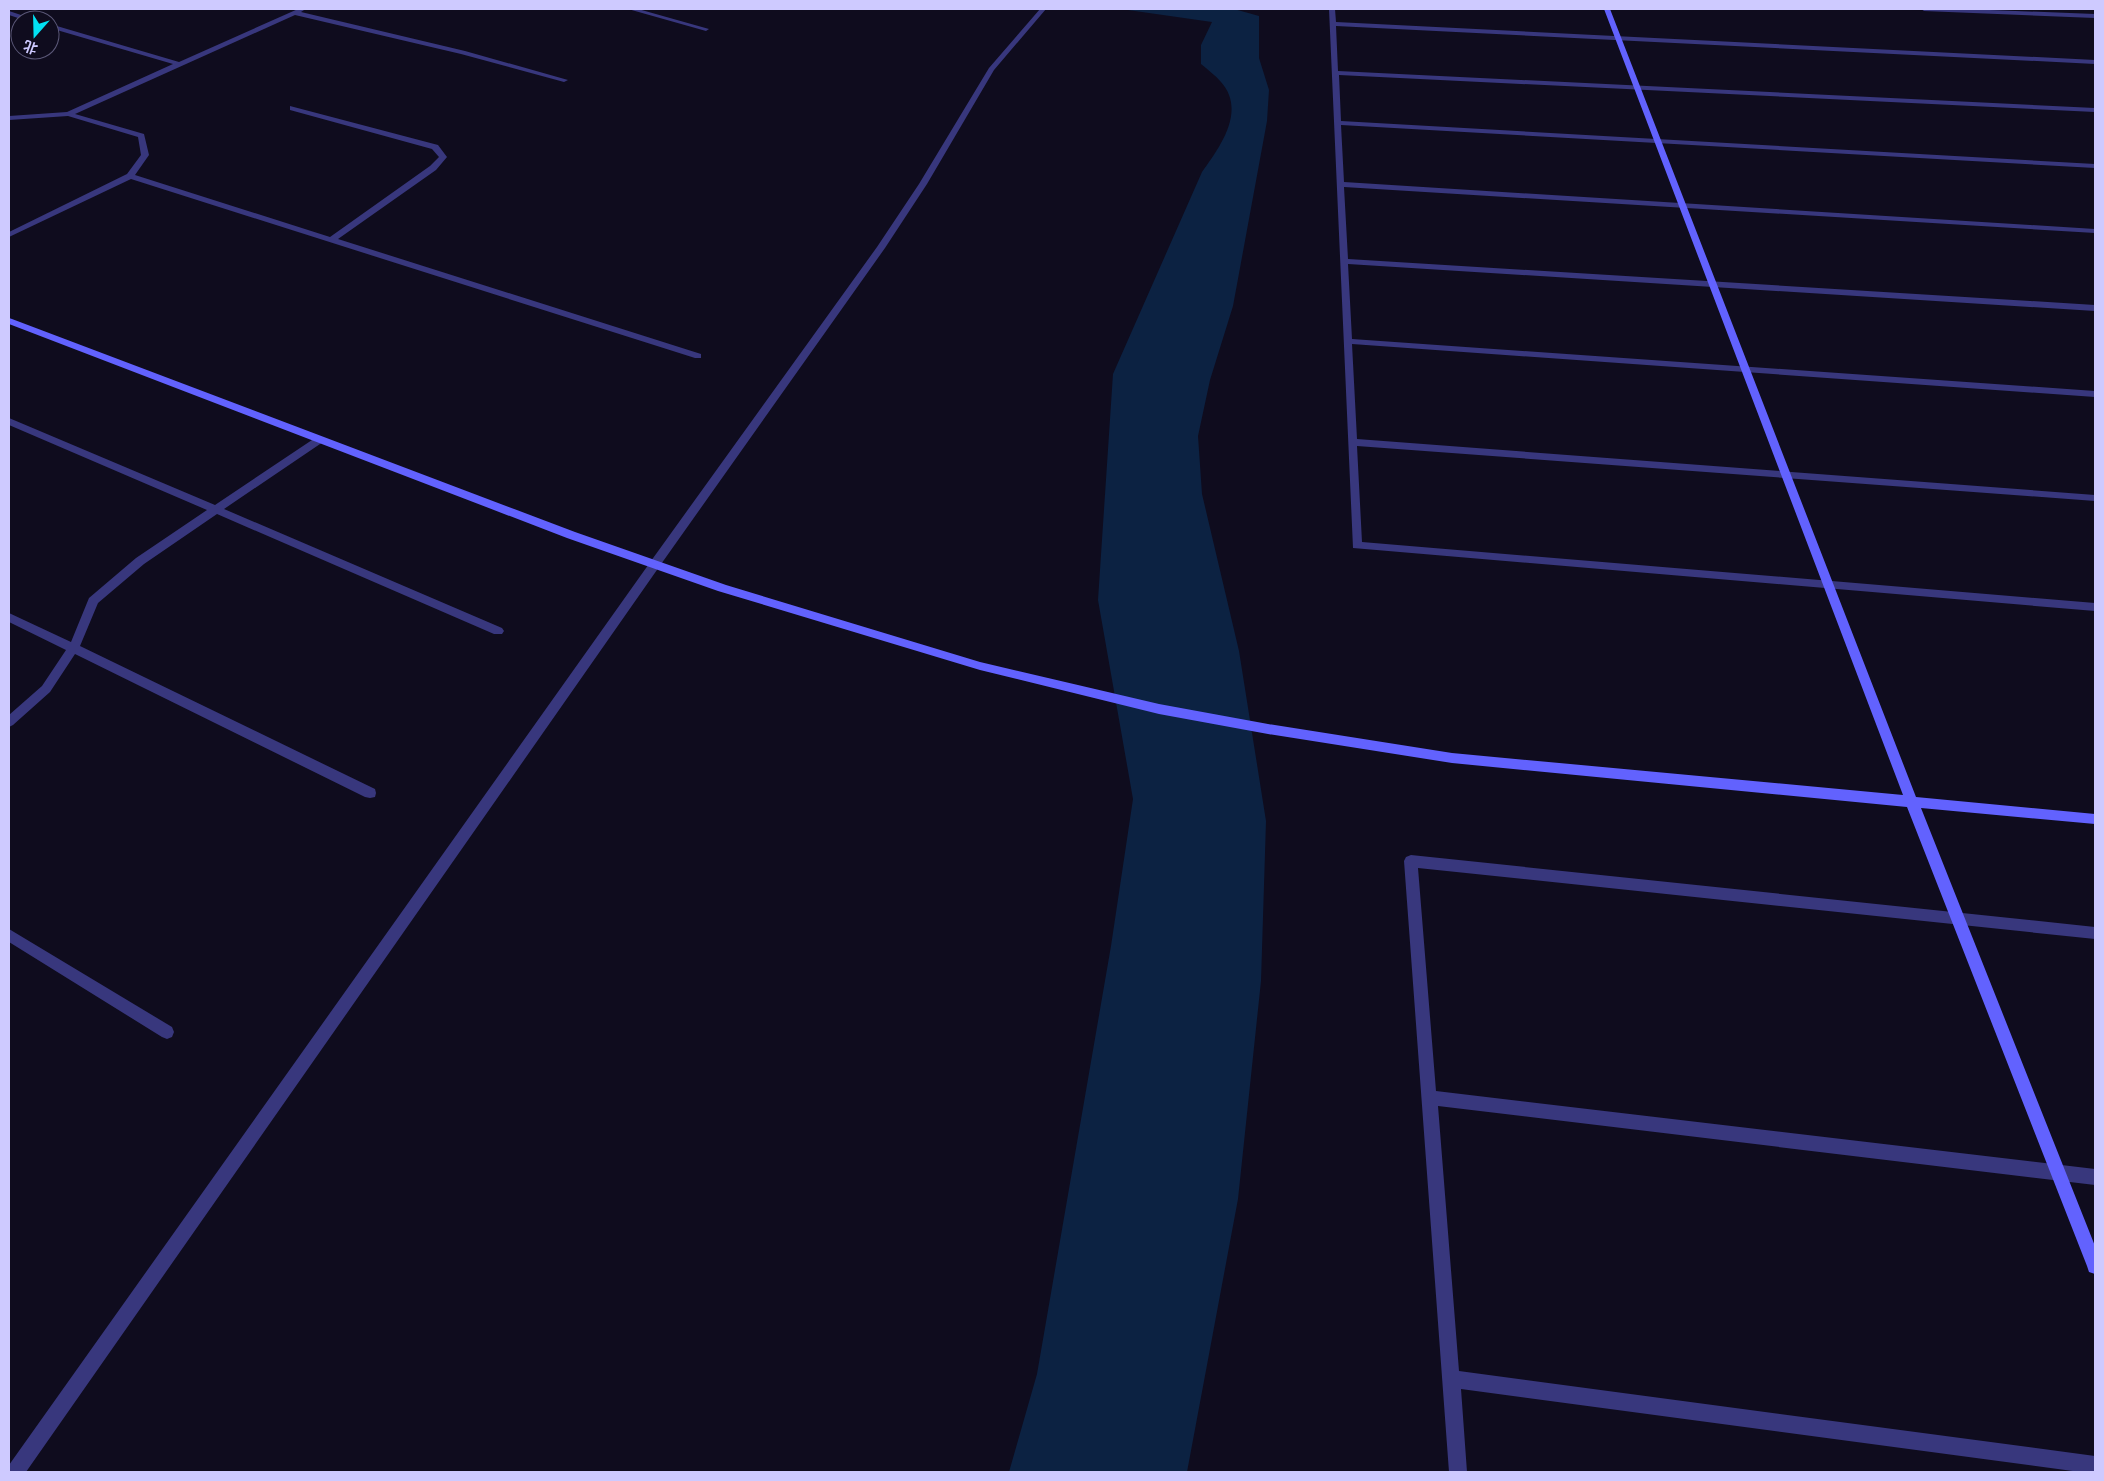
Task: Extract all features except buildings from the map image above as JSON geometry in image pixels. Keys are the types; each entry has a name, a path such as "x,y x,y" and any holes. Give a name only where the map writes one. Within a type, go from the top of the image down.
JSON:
{"street":[{"path":"9,118 68,114 304,9"},
{"path":"631,9 706,29"},
{"path":"15,1472 655,564 881,248 923,184 991,69 1043,9"},
{"path":"1332,9 1357,545 2095,607"},
{"path":"1607,9 1912,803 2095,1266"},
{"path":"1924,9 2095,16"},
{"path":"295,13 463,52 564,80"},
{"path":"1332,24 2095,62"},
{"path":"60,29 179,64"},
{"path":"1335,73 2095,110"},
{"path":"293,108 435,147 443,157 433,168 331,240"},
{"path":"9,235 130,176 145,155 141,136 68,114"},
{"path":"1337,122 2095,166"},
{"path":"130,176 698,356"},
{"path":"1340,184 2095,231"},
{"path":"1344,261 2095,308"},
{"path":"9,321 319,440 722,588 838,625 980,666 1159,709 1268,729 1452,758 2095,820"},
{"path":"1348,341 2095,394"},
{"path":"9,421 498,631"},
{"path":"9,722 46,689 78,640 93,601 140,561 319,440"},
{"path":"1353,442 2095,498"},
{"path":"9,617 370,793"},
{"path":"1458,1472 1410,861 2095,933"},
{"path":"9,935 167,1032"},
{"path":"1430,1098 2095,1177"},
{"path":"1451,1379 2095,1465"}],"water":[{"path":"1121,9 1234,9 1259,16 1259,58 1269,90 1267,121 1233,306 1210,380 1198,436 1202,494 1239,651 1266,821 1261,981 1238,1199 1187,1472 1009,1472 1037,1374 1111,946 1133,799 1098,600 1113,374 1202,172 1222,141 1231,117 1228,93 1219,79 1201,64 1201,45 1212,22"}]}
